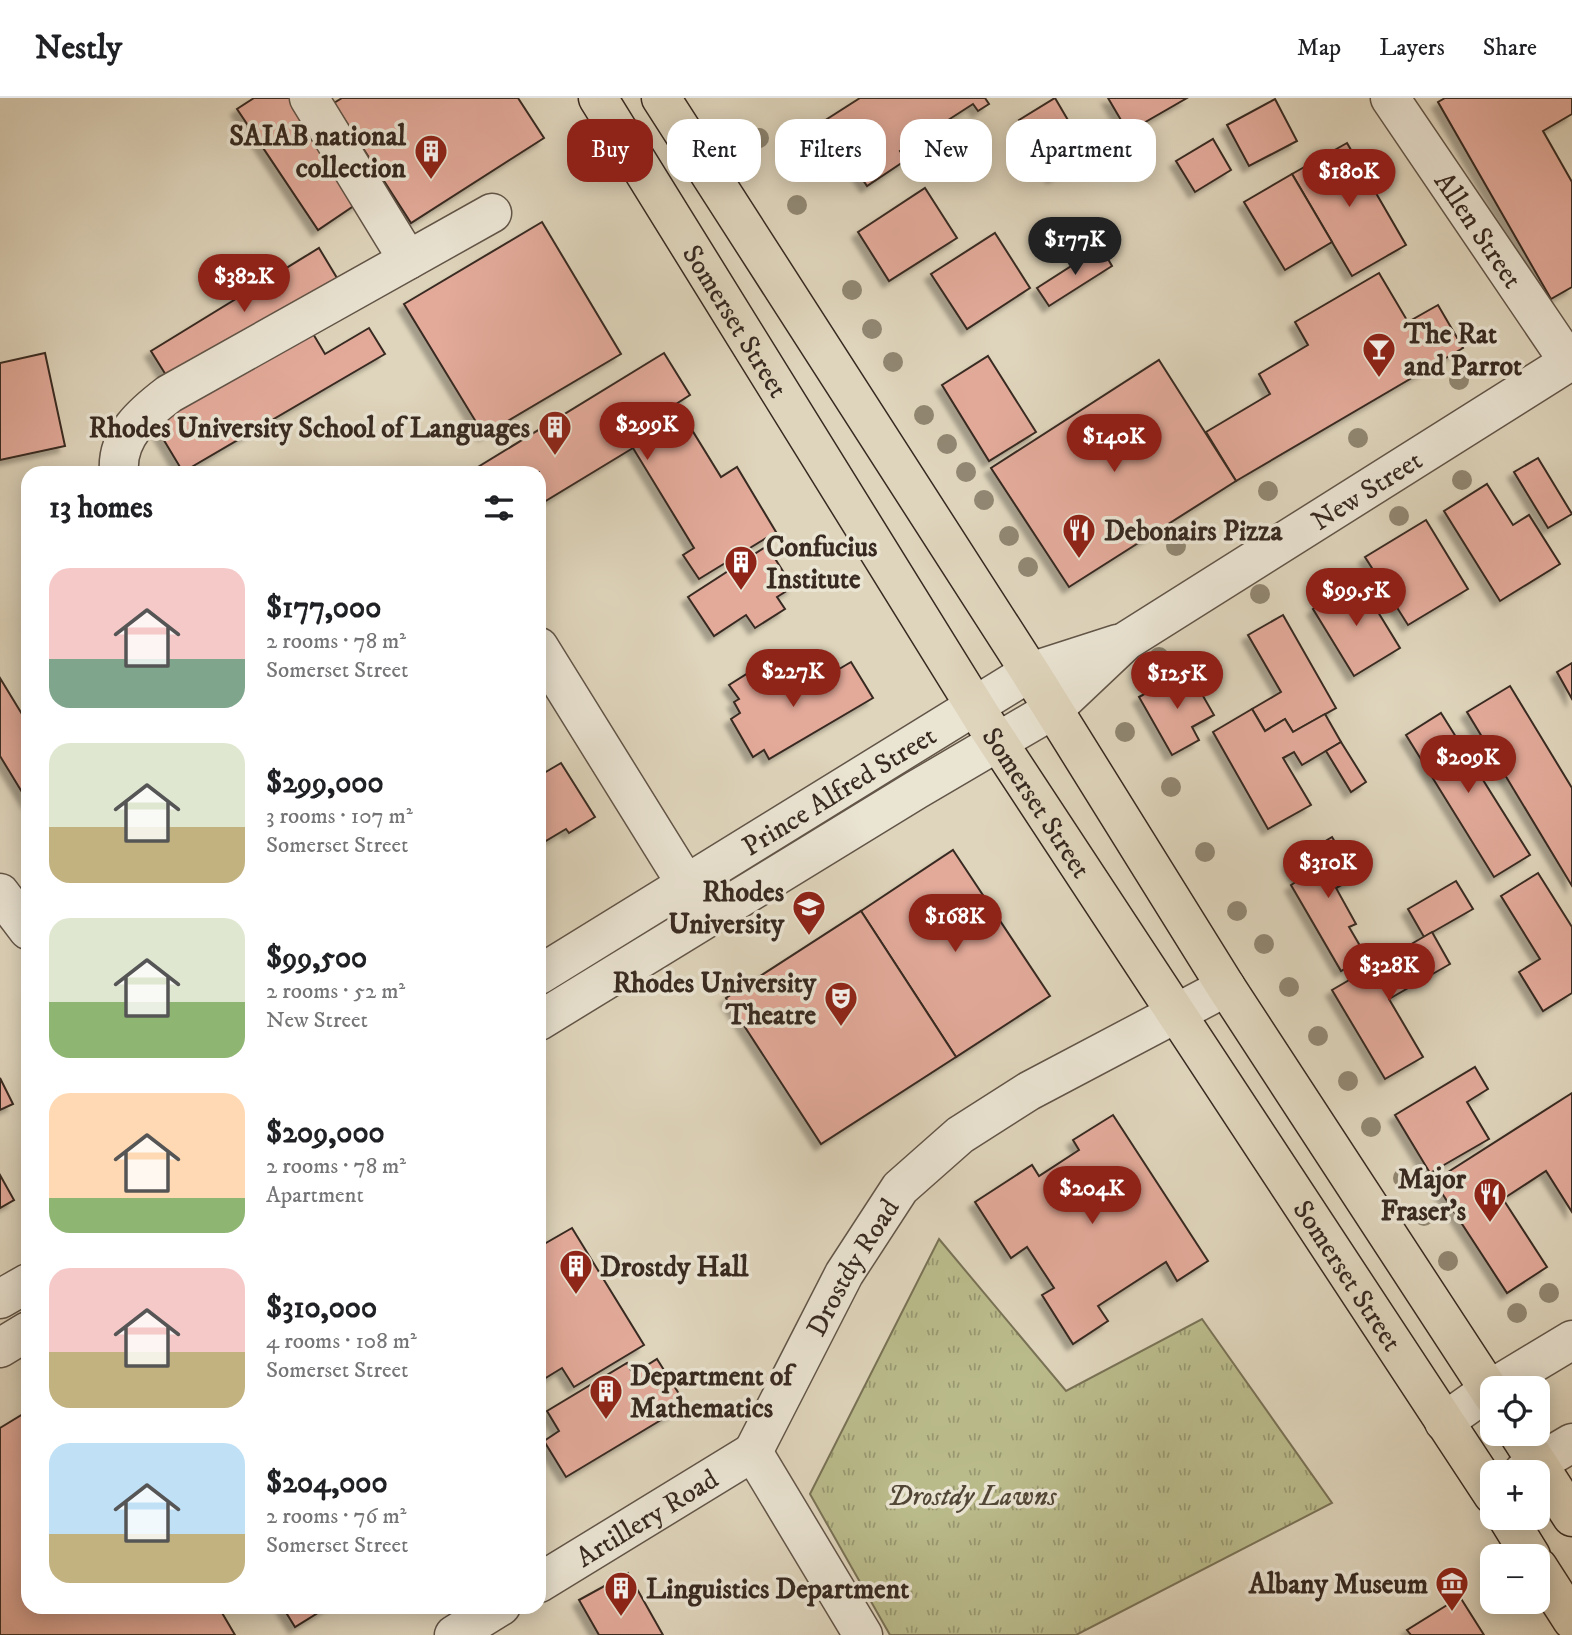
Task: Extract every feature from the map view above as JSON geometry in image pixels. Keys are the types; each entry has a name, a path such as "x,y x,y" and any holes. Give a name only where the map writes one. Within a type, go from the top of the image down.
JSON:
{"main road":[{"name":"Somerset Street","path":"598,98 974,706 1480,1475"},
{"name":"Somerset Street","path":"661,98 1054,709 1226,987 1480,1376"},
{"path":"1526,1456 1572,1517"},
{"path":"1550,1586 1572,1620"}],"street":[{"path":"309,98 408,260"},
{"name":"Allen Street","path":"1399,101 1571,361"},
{"path":"119,466 126,440 137,418 169,394 492,213"},
{"name":"New Street","path":"1054,709 1126,641 1571,361"},
{"name":"New Street","path":"1030,672 1126,641"},
{"path":"546,658 708,919"},
{"name":"Prince Alfred Street","path":"546,971 1030,672"},
{"name":"Prince Alfred Street","path":"546,1017 916,790 1054,709"},
{"path":"0,893 21,921"},
{"path":"0,945 21,934"},
{"name":"Drostdy Road","path":"753,1452 844,1274 900,1188 960,1135 1029,1091 1226,987"},
{"path":"0,1299 21,1287"},
{"path":"0,1348 21,1335"},
{"path":"1517,1376 1572,1340"},
{"path":"1444,1422 1480,1400"},
{"path":"1526,1456 1572,1443"},
{"path":"753,1452 863,1635"},
{"name":"Artillery Road","path":"546,1579 753,1452"},
{"path":"454,1635 488,1614"}],"green space":[{"name":"Drostdy Lawns","path":"939,1239 1066,1391 1202,1319 1332,1503 1076,1635 890,1635 810,1494"}],"building":[{"path":"254,98 292,98 361,201 318,230 237,109"},
{"name":"SAIAB national collection","path":"342,98 518,98 544,138 411,223 334,103"},
{"path":"860,98 985,98 989,104 978,111 973,104 950,119 900,119 900,164 886,173 886,119 827,119"},
{"path":"1055,98 1067,119 1021,119"},
{"path":"1108,98 1187,98 1151,119 1120,119"},
{"path":"1445,98 1572,98 1572,114 1543,131 1572,182 1572,287 1551,299 1438,102"},
{"path":"1275,99 1297,141 1249,166 1227,125"},
{"path":"1213,139 1231,170 1195,192 1176,161"},
{"path":"1347,143 1406,245 1352,276 1292,174"},
{"path":"1292,174 1332,242 1285,270 1244,202"},
{"path":"925,188 957,238 889,281 858,232"},
{"path":"542,222 621,354 484,435 404,304"},
{"path":"995,233 1030,288 967,329 931,274"},
{"path":"1101,247 1112,266 1049,306 1037,288"},
{"path":"319,248 337,278 169,380 151,351"},
{"path":"1379,273 1408,322 1438,305 1463,348 1236,481 1206,432 1270,394 1259,374 1308,345 1295,322"},
{"path":"309,327 325,354 369,328 385,354 193,466 179,466 153,422"},
{"path":"45,353 65,446 0,460 0,363"},
{"name":"Rhodes University School of Languages","path":"664,353 690,395 676,404 721,477 737,467 776,532 699,579 683,555 694,548 633,448 546,501 546,466 480,466"},
{"path":"988,356 1036,432 989,461 942,385"},
{"path":"1159,360 1236,481 1069,587 991,468"},
{"path":"1538,458 1572,514 1548,528 1514,472"},
{"path":"1487,484 1513,525 1529,515 1560,564 1500,601 1444,511"},
{"path":"1426,520 1468,589 1408,625 1365,557"},
{"name":"Confucius Institute","path":"767,546 793,587 777,597 785,609 755,628 746,615 714,636 688,597"},
{"path":"1359,581 1400,648 1354,676 1313,609"},
{"path":"1283,615 1336,708 1293,732 1285,719 1265,731 1252,709 1281,692 1248,635"},
{"path":"851,662 873,698 769,759 764,750 753,757 731,719 740,713 734,702 739,699 729,685 753,670 764,688 784,676 795,695"},
{"path":"1572,663 1572,699 1557,672"},
{"path":"1188,670 1214,715 1192,727 1199,740 1172,755 1139,697"},
{"path":"0,678 21,712 21,790 0,756"},
{"path":"1510,686 1572,788 1572,886 1467,712"},
{"path":"1252,709 1265,731 1285,719 1293,732 1325,714 1341,742 1302,765 1294,752 1283,758 1311,805 1268,829 1213,732"},
{"path":"1441,713 1530,855 1494,877 1406,735"},
{"path":"1341,742 1366,782 1351,792 1326,751"},
{"path":"561,763 595,817 569,833 566,829 546,841 546,772"},
{"path":"1332,837 1356,877 1336,888 1356,924 1349,927 1366,956 1341,971 1291,885 1299,880 1289,863"},
{"path":"953,850 1050,996 956,1057 861,911"},
{"path":"1538,873 1572,927 1572,993 1543,1011 1519,972 1540,959 1501,896"},
{"path":"1456,881 1473,909 1424,937 1408,909"},
{"name":"Rhodes University Theatre","path":"861,911 956,1057 821,1144 726,998"},
{"path":"1432,932 1450,964 1389,999 1423,1057 1385,1079 1332,990"},
{"path":"1475,1067 1488,1089 1467,1102 1489,1139 1430,1173 1395,1115"},
{"path":"0,1078 13,1104 0,1110"},
{"path":"1572,1093 1572,1212 1546,1171 1503,1199 1547,1267 1507,1293 1434,1181"},
{"path":"1113,1115 1208,1261 1177,1281 1166,1262 1098,1306 1108,1321 1073,1344 1042,1295 1054,1288 1027,1247 1011,1258 975,1202 1032,1165 1039,1176 1079,1150 1073,1140"},
{"path":"0,1175 14,1200 0,1208"},
{"name":"Drostdy Hall","path":"572,1228 644,1345 574,1387 562,1368 546,1378 546,1243"},
{"name":"Department of Mathematics","path":"657,1359 686,1405 566,1477 546,1444 546,1440 559,1431 547,1411 627,1363 633,1374"},
{"path":"21,1415 21,1614 223,1614 235,1635 0,1635 0,1428"},
{"name":"Linguistics Department","path":"628,1573 663,1635 599,1635 579,1600"},
{"name":"Albany Museum","path":"1460,1597 1484,1635 1411,1635 1407,1630"},
{"path":"287,1614 316,1614 295,1627"}],"place":[{"name":"SAIAB national collection","path":"431,181"},
{"name":"The Rat and Parrot","path":"1379,379"},
{"name":"Rhodes University School of Languages","path":"555,457"},
{"name":"Debonairs Pizza","path":"1079,560"},
{"name":"Confucius Institute","path":"741,592"},
{"name":"Rhodes University","path":"809,937"},
{"name":"Rhodes University Theatre","path":"841,1028"},
{"name":"Major Fraser's","path":"1490,1224"},
{"name":"Drostdy Hall","path":"576,1296"},
{"name":"Department of Mathematics","path":"606,1421"},
{"name":"Albany Museum","path":"1452,1613"},
{"name":"Linguistics Department","path":"621,1618"}]}
